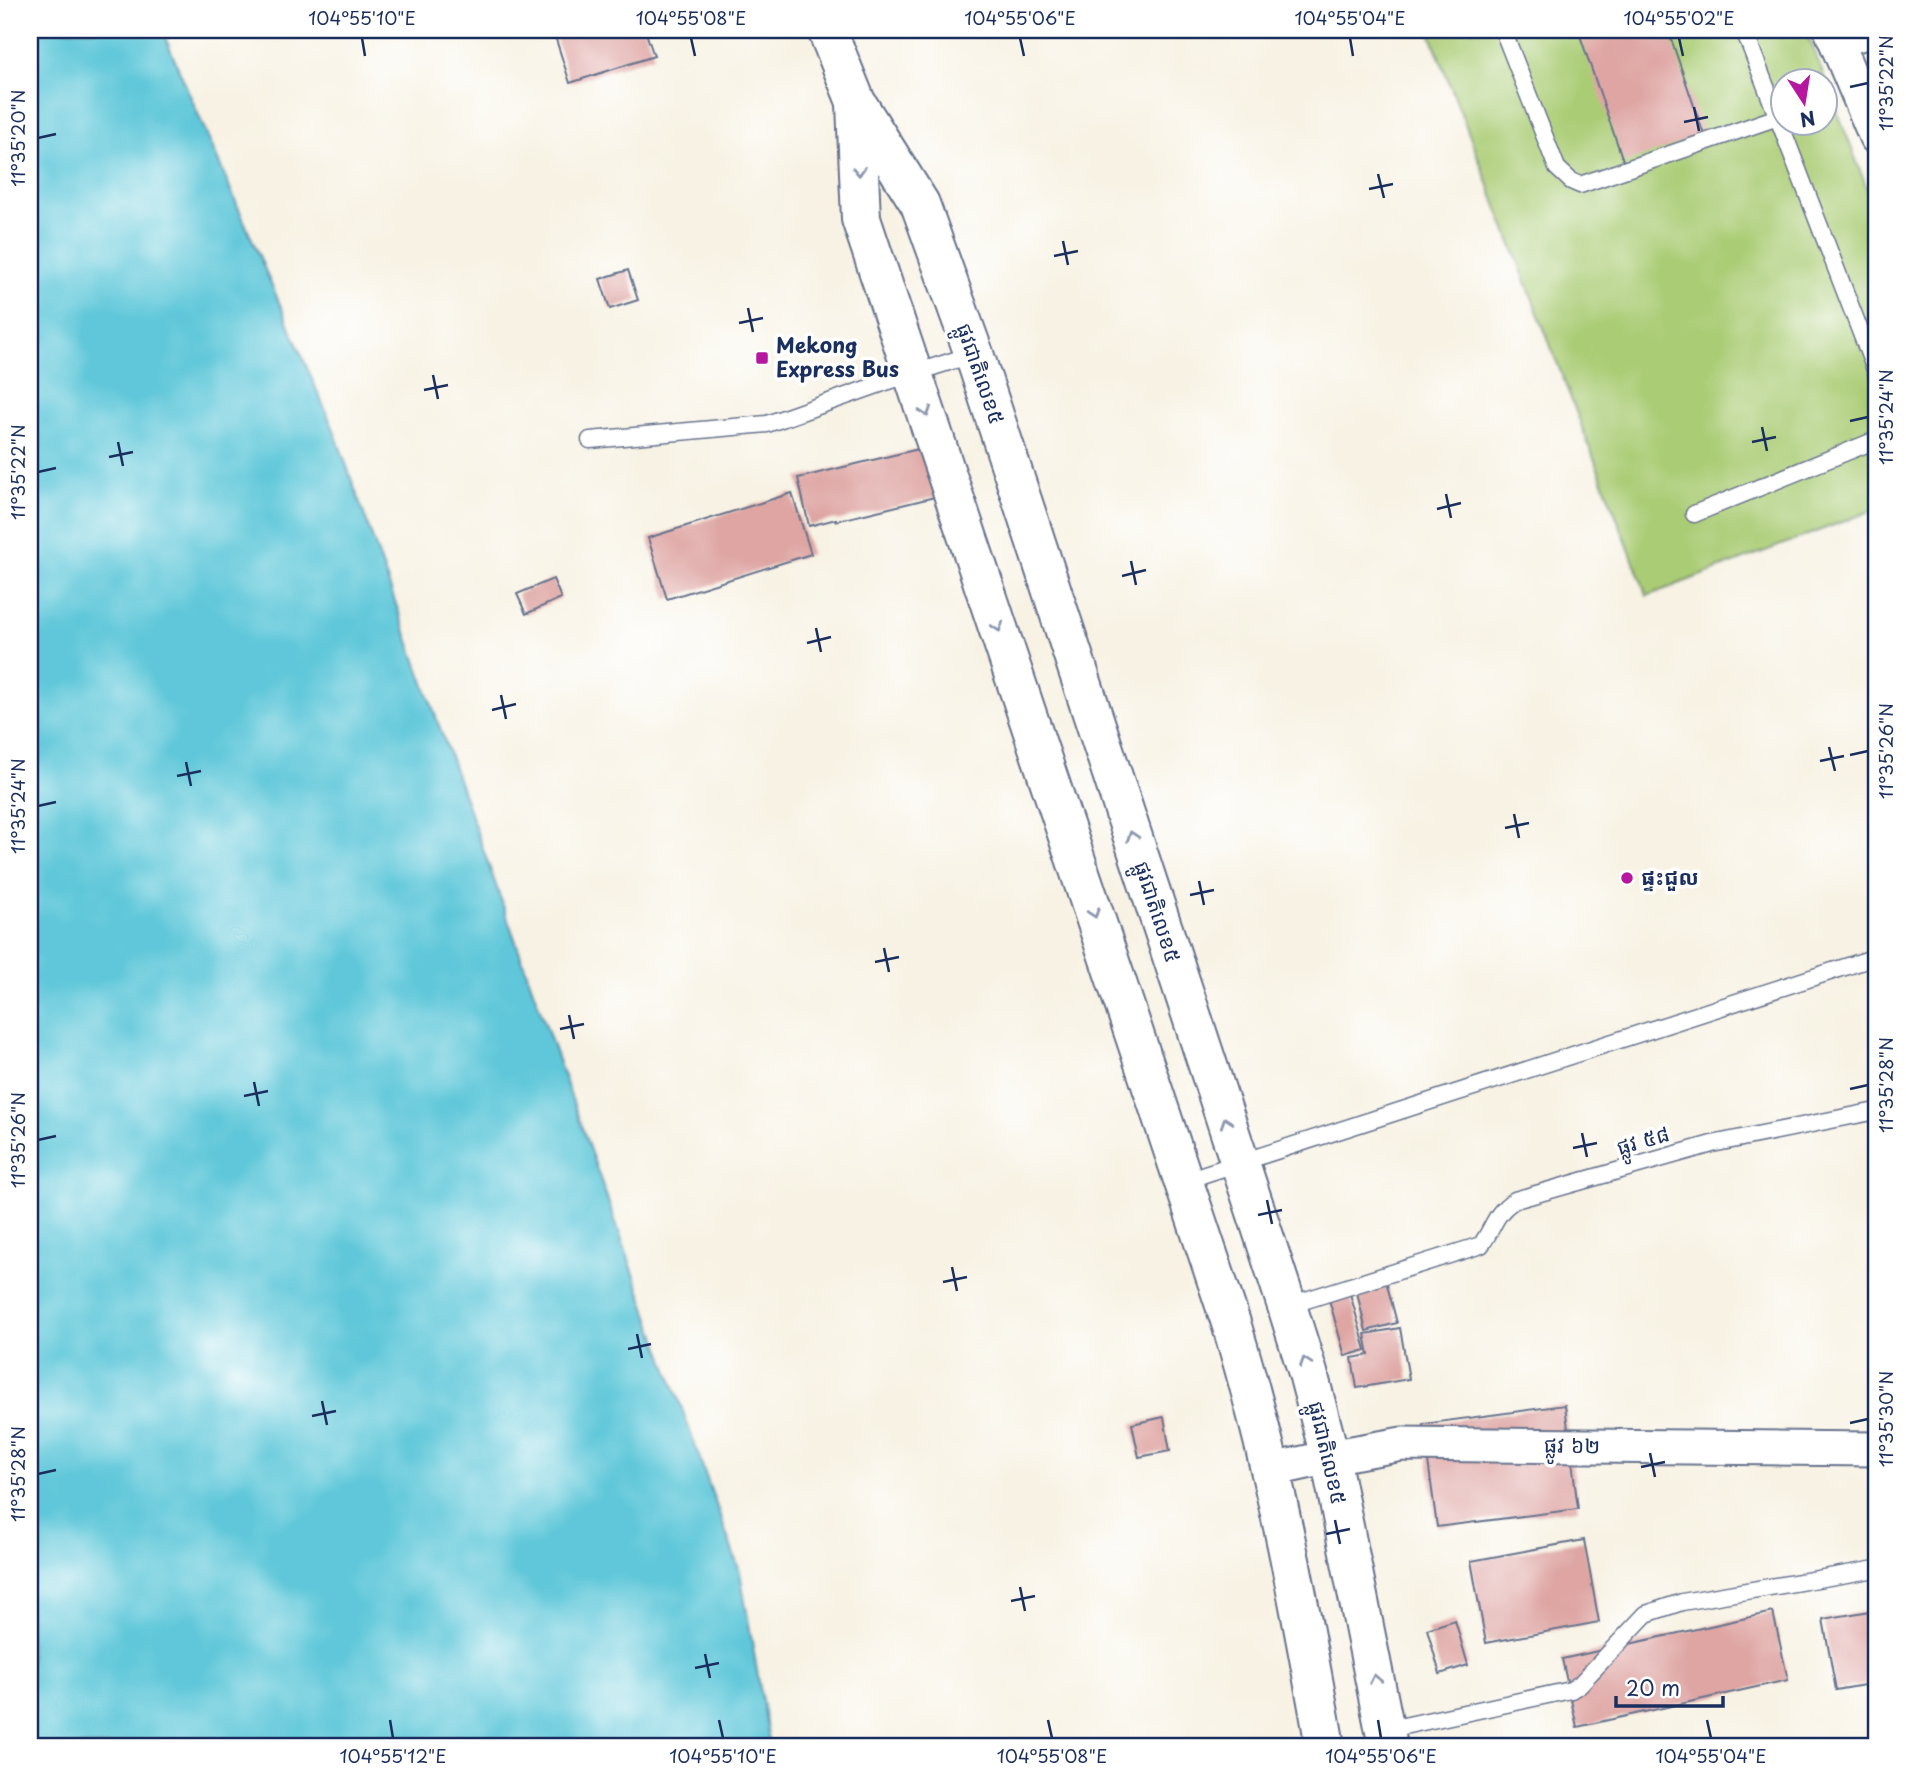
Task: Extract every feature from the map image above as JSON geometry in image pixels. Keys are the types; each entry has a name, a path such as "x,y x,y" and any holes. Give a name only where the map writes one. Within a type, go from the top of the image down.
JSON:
{"highway":[{"name":"ផ្លូវជាតិលេខ៥","path":"827,30 856,102 920,204 974,354 1287,1306 1330,1457 1386,1738"},
{"name":"ផ្លូវជាតិលេខ៥","path":"856,102 861,219 1231,1323 1271,1471 1325,1746"}],"street":[{"path":"1873,30 1833,36 1876,137"},
{"name":"ផ្លូវ ៦២","path":"1271,1471 1402,1444 1876,1449"}],"lane":[{"path":"1503,30 1557,168 1571,181 1580,185 1770,119"},
{"path":"1744,30 1770,99"},
{"path":"1784,136 1876,372"},
{"path":"590,440 767,424 974,354"},
{"path":"1694,514 1876,440"},
{"path":"1183,1181 1876,957"},
{"name":"ផ្លូវ ៥៨","path":"1287,1306 1481,1245 1502,1209 1515,1200 1712,1144 1876,1111"},
{"path":"1386,1738 1571,1690 1580,1684 1646,1614 1662,1608 1682,1602 1876,1569"}],"green space":[{"path":"1429,30 1806,30 1820,66 1770,66 1770,136 1840,136 1840,118 1876,212 1876,509 1647,596"}],"water":[{"path":"30,30 162,30 334,430 740,1572 770,1746 30,1746"}],"building":[{"path":"553,30 645,30 654,56 570,83"},
{"path":"1578,30 1668,30 1704,135 1624,163"},
{"path":"628,270 638,300 610,309 600,279"},
{"path":"931,446 943,495 809,526 798,478"},
{"path":"792,493 811,554 667,599 648,538"},
{"path":"553,579 561,598 526,614 517,594"},
{"path":"1386,1281 1397,1323 1366,1331 1356,1288"},
{"path":"1349,1290 1366,1350 1345,1356 1328,1296"},
{"path":"1400,1328 1409,1379 1357,1388 1352,1358 1369,1355 1365,1334"},
{"path":"1565,1405 1578,1509 1437,1527 1423,1424"},
{"path":"1164,1417 1170,1451 1139,1457 1132,1424"},
{"path":"1584,1540 1599,1622 1486,1643 1471,1561"},
{"path":"1876,1610 1876,1683 1836,1690 1823,1619"},
{"path":"1773,1612 1788,1680 1577,1727 1562,1659"},
{"path":"1455,1620 1468,1665 1440,1674 1427,1629"}],"place":[{"name":"Mekong Express Bus","path":"762,358"},
{"name":"ផ្ទះជួល","path":"1627,878"}]}
